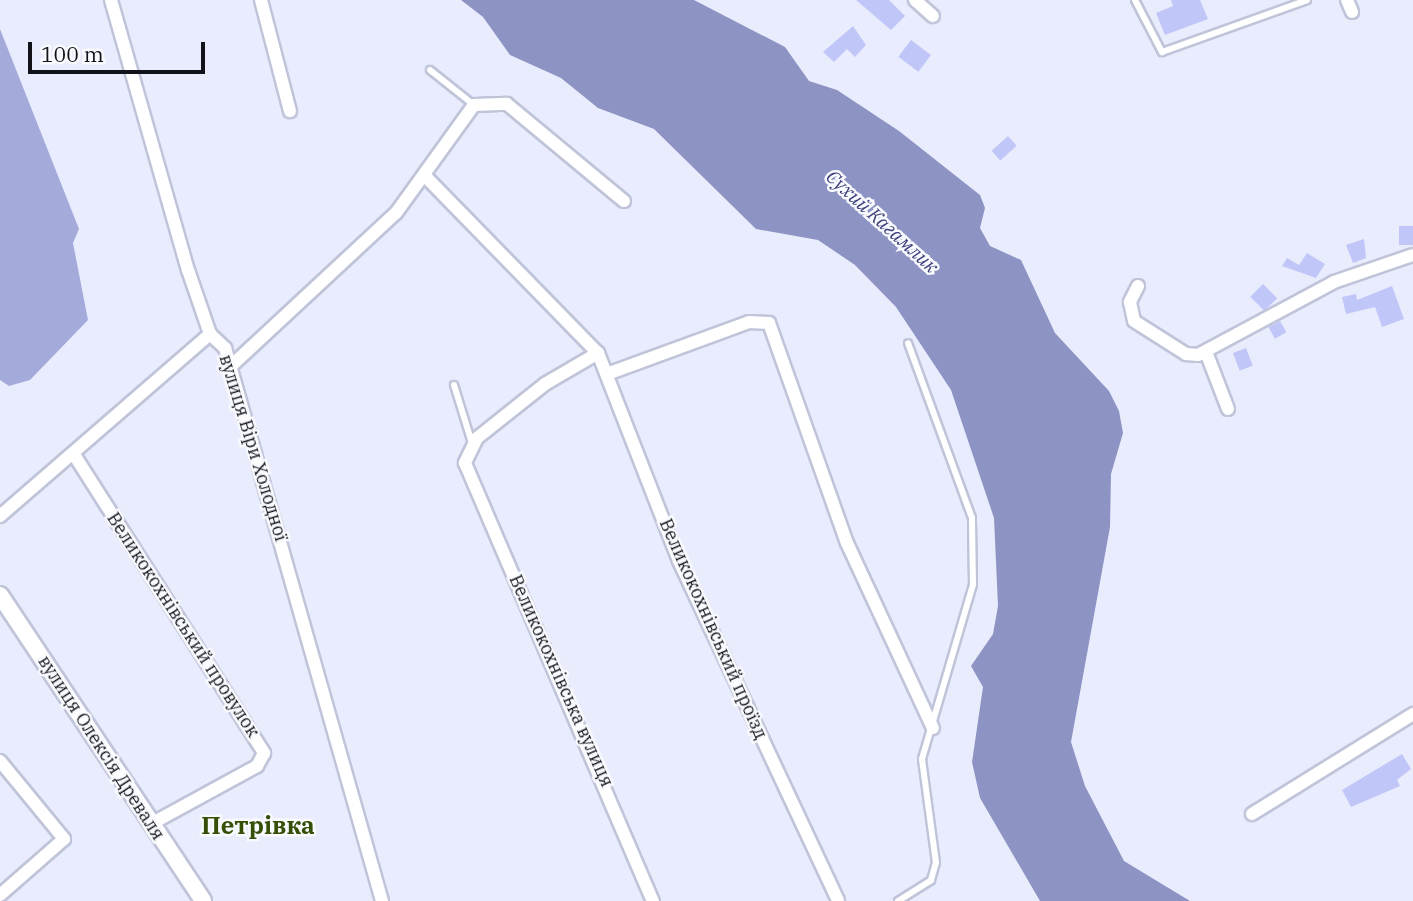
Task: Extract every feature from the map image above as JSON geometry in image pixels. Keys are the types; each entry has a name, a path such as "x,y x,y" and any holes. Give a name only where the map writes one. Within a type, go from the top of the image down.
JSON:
{"street":[{"name":"вулиця Віри Холодної","path":"111,0 141,120 210,334 230,367 382,901"},
{"path":"261,0 290,110"},
{"path":"915,0 933,16"},
{"path":"230,367 375,233 425,176 474,105 507,104 624,201"},
{"path":"425,176 597,353 545,384 472,443"},
{"path":"1138,286 1130,302 1134,321 1186,355 1206,352 1334,282 1413,255"},
{"path":"607,374 749,322 769,323 847,542 933,728"},
{"path":"0,516 210,334"},
{"path":"1206,352 1228,409"},
{"name":"Великокохнівський проїзд","path":"597,353 679,561 838,901"},
{"name":"Великокохнівська вулиця","path":"472,443 465,463 653,901"},
{"name":"Великокохнівський провулок","path":"73,453 264,753 257,766 151,824"},
{"name":"вулиця Олексія Древаля","path":"0,594 203,901"},
{"path":"1252,814 1413,714"},
{"path":"0,761 64,839 0,895"}],"lane":[{"path":"1135,0 1162,52 1307,0"},
{"path":"430,70 474,105"},
{"path":"898,901 931,880 936,863 922,759 973,584 972,518 908,343"},
{"path":"454,385 472,443"}],"shaded area":[{"path":"0,29 79,229 73,243 88,320 30,380 9,386 0,380"}],"water":[{"name":"Сухий Кагамлик","path":"461,0 694,0 785,47 809,81 837,90 899,131 980,195 985,208 980,228 990,246 1021,260 1055,333 1109,391 1119,411 1123,433 1111,474 1110,527 1071,742 1085,786 1124,861 1190,901 1040,901 980,798 972,762 983,687 971,666 993,634 998,606 994,518 951,390 896,307 855,265 818,240 756,229 654,129 598,108 561,78 510,55 483,17"}],"building":[{"path":"856,0 889,0 905,16 891,30"},
{"path":"1171,0 1200,0 1208,19 1165,35 1156,13 1173,6"},
{"path":"853,26 866,45 855,57 847,49 834,62 823,52"},
{"path":"911,40 931,55 918,72 898,57"},
{"path":"1008,136 1017,146 1000,160 992,151"},
{"path":"1399,226 1413,226 1413,245 1399,245"},
{"path":"1364,239 1366,258 1353,263 1346,245"},
{"path":"1307,253 1325,264 1316,278 1282,266 1287,258 1299,265"},
{"path":"1263,284 1277,298 1264,311 1250,297"},
{"path":"1392,286 1404,319 1382,327 1375,307 1346,314 1342,297 1356,294 1357,300"},
{"path":"1280,321 1286,332 1275,339 1269,327"},
{"path":"1246,348 1253,366 1240,371 1233,353"},
{"path":"1402,754 1411,769 1397,780 1400,786 1351,807 1342,790"}],"district":[{"name":"Петрівка","path":"258,826"}]}
